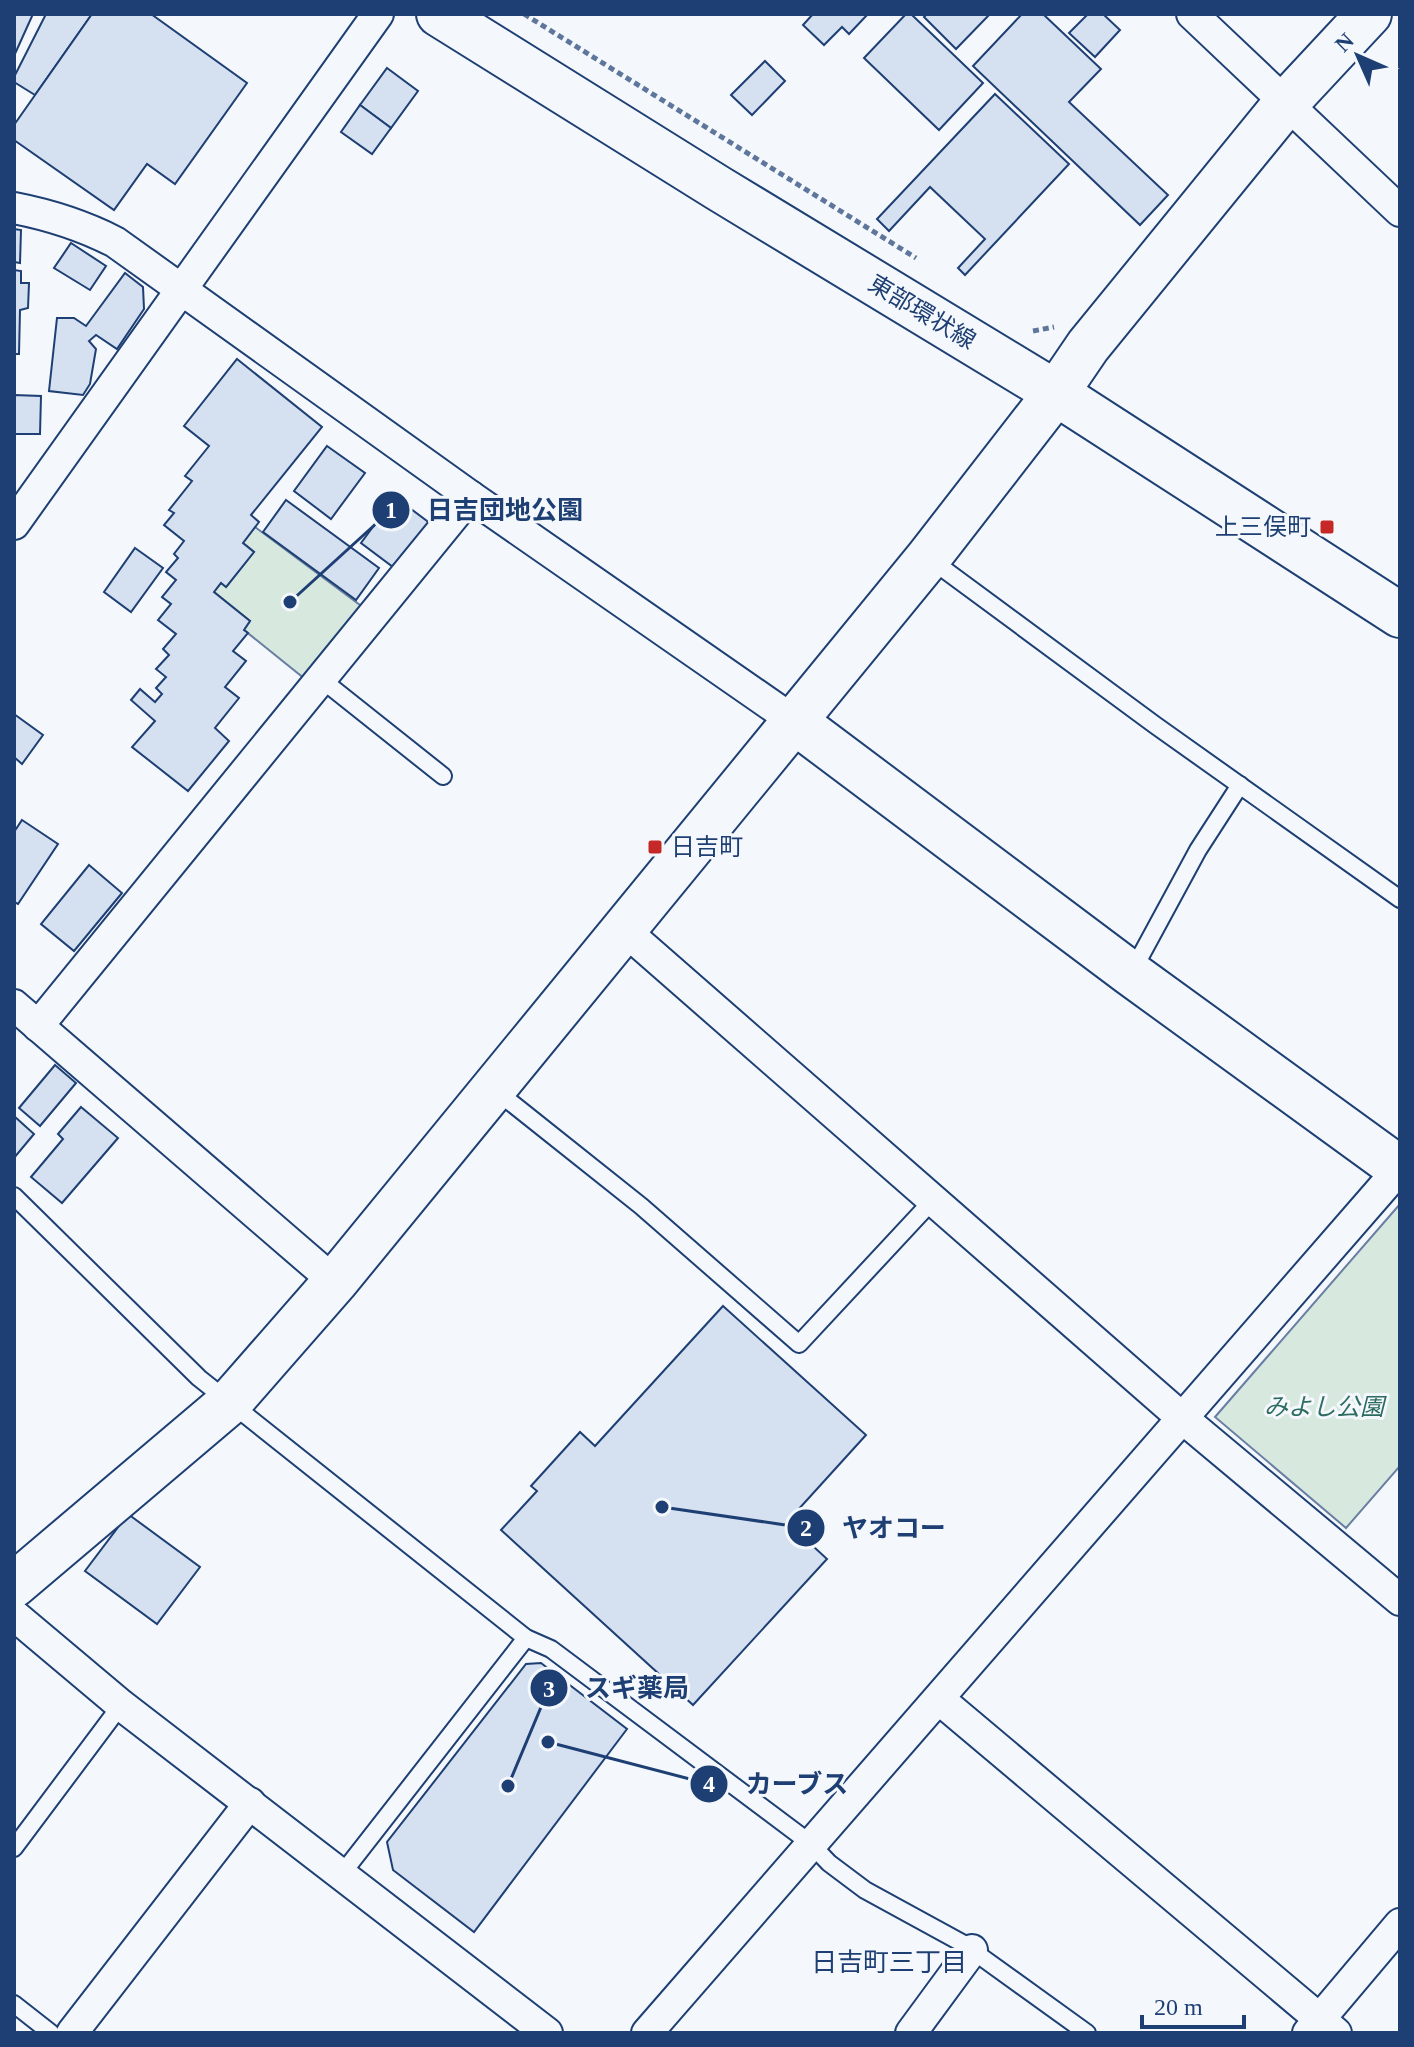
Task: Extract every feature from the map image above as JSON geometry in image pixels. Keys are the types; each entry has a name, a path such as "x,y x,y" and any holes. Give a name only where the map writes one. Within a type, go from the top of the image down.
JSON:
{"street":[{"path":"14,523 378,14"},
{"name":"東部環状線","path":"439,14 1056,393 1400,615"},
{"path":"1192,14 1400,211"},
{"path":"14,1585 230,1402 335,1282 928,558 1056,393 1088,346 1286,103 1369,14"},
{"path":"14,208 55,216 87,228 115,242 182,288 470,496 794,721 1130,973 1400,1169 647,2033"},
{"path":"38,1026 470,496"},
{"path":"622,928 1181,1417 1400,1600"},
{"path":"14,1005 335,1282"},
{"path":"14,1615 121,1705 547,2033"},
{"path":"939,1699 1322,2028 1400,1924"},
{"path":"72,2033 250,1803"},
{"path":"911,2033 972,1950"}],"lane":[{"path":"928,558 1400,899"},
{"path":"321,679 443,776"},
{"path":"1130,973 1141,959 1198,850 1240,785"},
{"path":"492,1088 641,1206 799,1344 933,1200"},
{"path":"14,1221 19,1201"},
{"path":"19,1201 199,1378 526,1638 551,1649 810,1843 829,1863 865,1890 938,1928 1087,2033"},
{"path":"341,1875 526,1638"},
{"path":"14,1848 121,1705"},
{"path":"14,2004 51,2033"}],"green space":[{"path":"255,527 368,611 310,683 244,630 250,621 214,592 221,583 227,586 254,552 243,543"},
{"name":"みよし公園","path":"1400,1204 1400,1466 1346,1528 1215,1417"}],"building":[{"path":"14,14 33,14 14,56"},
{"path":"46,14 92,14 35,95 14,82 14,77"},
{"path":"92,14 151,14 247,83 175,184 147,164 114,210 14,140 14,125"},
{"path":"813,14 868,14 849,34 842,27 824,45 803,25"},
{"path":"906,14 911,14 983,83 939,130 864,58"},
{"path":"927,14 990,14 956,49 924,17"},
{"path":"1022,14 1043,14 1101,69 1069,102 1168,195 1140,225 973,66"},
{"path":"1088,14 1103,14 1120,30 1095,57 1069,33"},
{"path":"765,61 785,81 752,115 731,95"},
{"path":"387,68 418,91 391,128 360,105"},
{"path":"995,94 1069,164 965,275 958,268 985,239 930,187 889,231 877,219"},
{"path":"360,105 391,128 372,154 341,132"},
{"path":"14,229 21,230 20,263 14,262"},
{"path":"71,243 106,266 90,290 54,268"},
{"path":"14,270 21,271 21,283 29,283 28,308 20,310 19,354 14,354"},
{"path":"125,273 143,287 144,309 117,349 96,335 89,341 96,349 90,384 83,395 49,391 57,318 74,318 86,326"},
{"path":"237,359 322,427 251,515 259,522 243,543 254,552 226,587 221,583 214,592 250,621 244,630 248,633 233,651 246,661 225,687 239,698 215,728 229,741 188,791 132,747 155,721 131,700 140,689 155,702 162,694 156,688 166,677 156,669 169,655 163,649 176,634 158,620 171,604 162,597 176,580 166,572 178,558 174,554 184,541 164,525 174,513 169,510 192,481 185,476 209,446 184,426"},
{"path":"14,395 41,396 40,434 14,434"},
{"path":"327,446 365,473 331,519 294,491"},
{"path":"395,497 431,524 397,570 361,543"},
{"path":"286,500 379,568 356,600 263,532"},
{"path":"135,548 163,568 131,612 104,592"},
{"path":"14,714 43,735 22,764 14,757"},
{"path":"22,820 58,844 18,904 14,902 14,832"},
{"path":"89,865 122,893 74,951 41,924"},
{"path":"55,1065 76,1083 40,1126 19,1108"},
{"path":"81,1107 118,1138 62,1203 31,1177 63,1139 58,1134"},
{"path":"14,1116 34,1134 14,1158"},
{"path":"723,1306 866,1435 787,1522 827,1559 693,1705 501,1530 537,1491 531,1486 580,1432 595,1446"},
{"path":"128,1514 200,1567 157,1624 85,1571"},
{"path":"541,1663 627,1729 474,1932 393,1870 387,1842 526,1664"}],"place":[{"name":"上三俣町","path":"1327,527"},
{"name":"日吉団地公園","path":"290,602"},
{"name":"日吉町","path":"655,847"},
{"name":"ヤオコー","path":"662,1507"},
{"name":"カーブス","path":"548,1742"},
{"name":"スギ薬局","path":"508,1786"}],"district":[{"name":"日吉町三丁目","path":"889,1962"}]}
